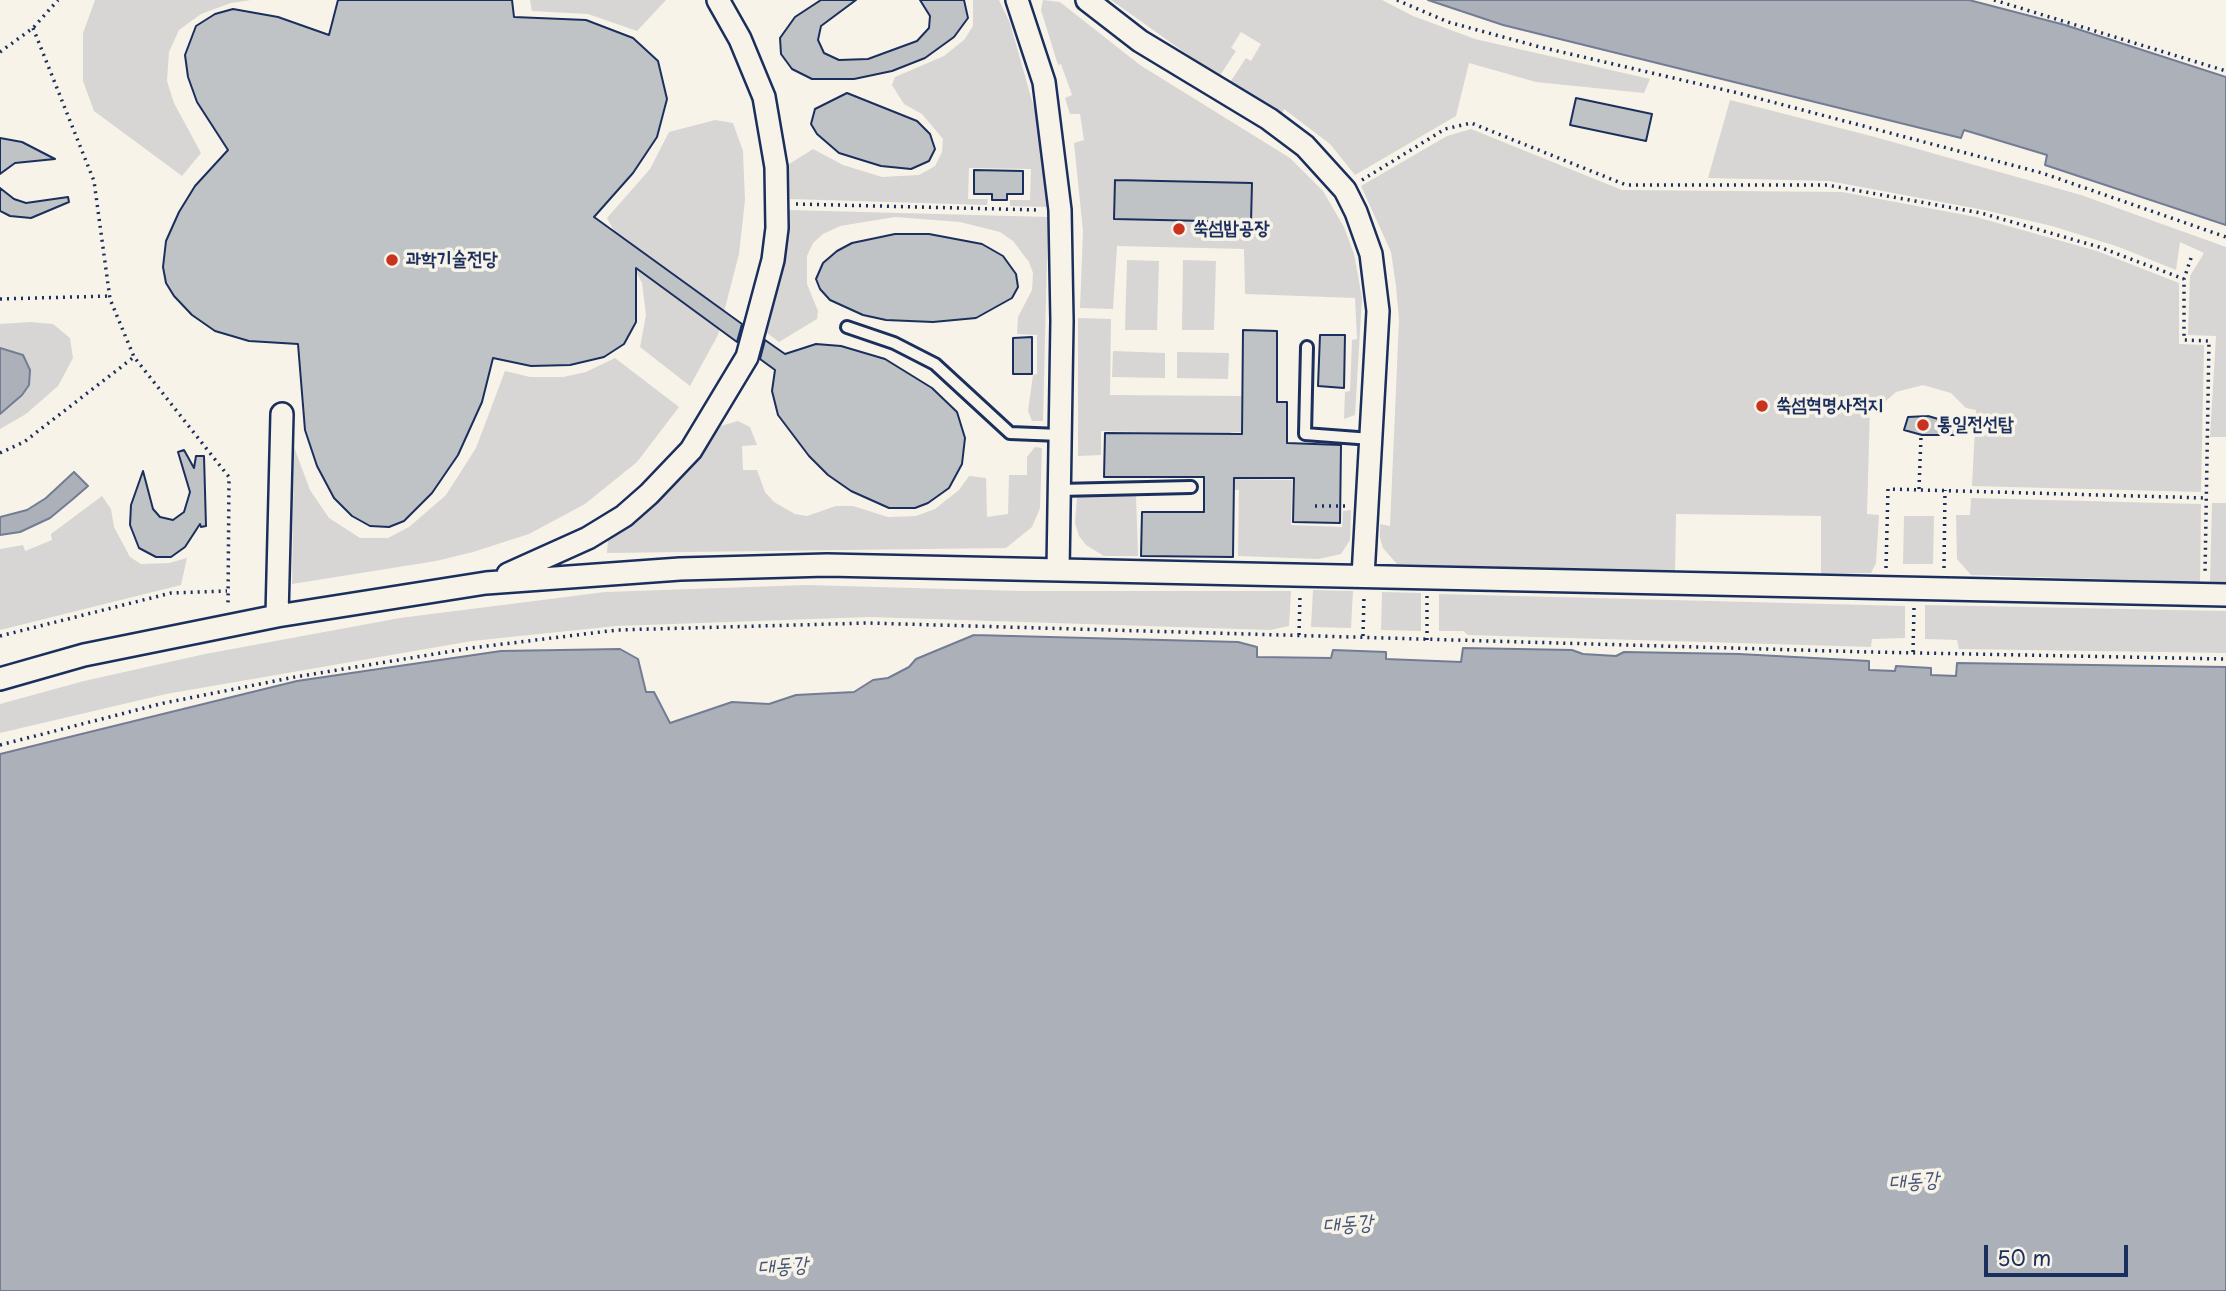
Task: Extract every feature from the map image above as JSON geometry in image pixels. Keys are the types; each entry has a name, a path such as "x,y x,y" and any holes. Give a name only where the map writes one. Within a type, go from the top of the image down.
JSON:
{"street":[{"path":"486,583 558,553 605,528 649,494 691,450 747,357 757,328 773,260 777,203 772,131 764,97 744,48 718,0"},
{"path":"1017,0 1044,82 1060,210 1058,570"},
{"path":"1087,0 1140,41 1287,133 1329,170 1345,190 1364,230 1376,280 1378,311 1363,585"},
{"path":"277,616 282,414"},
{"path":"0,679 84,655 277,616 486,583 680,569 827,565 1058,570 1363,585 1886,587 2216,595"}],"lane":[{"path":"847,327 894,344 934,364 1010,433 1060,435"},
{"path":"1307,347 1305,435 1371,439"},
{"path":"1059,490 1191,486"}],"path":[{"path":"0,52 33,28 58,0"},
{"path":"1397,0 1448,22 1539,47 1789,106 2042,173 2226,237"},
{"path":"1994,0 2226,71"},
{"path":"33,28 94,181 110,296 134,357 229,477 227,591 232,626"},
{"path":"1345,190 1445,129 1471,123 1626,185 1826,185 1982,213 2099,247 2184,279"},
{"path":"777,203 1060,210"},
{"path":"2191,258 2184,279 2184,340 2209,341 2206,498 2216,595"},
{"path":"0,299 110,296"},
{"path":"0,453 23,442 134,357"},
{"path":"1919,489 1922,436"},
{"path":"1886,587 1888,489 2206,498"},
{"path":"1943,588 1945,490"},
{"path":"1315,506 1356,506"},
{"path":"1363,585 1363,636"},
{"path":"0,636 171,593 227,591"},
{"path":"1299,635 1300,592"},
{"path":"1427,596 1427,640"},
{"path":"1913,652 1914,606"},
{"path":"0,745 163,703 295,677 471,648 617,630 868,623 1427,640 2226,659"}],"shaded area":[{"path":"95,0 251,0 231,3 201,14 179,30 169,52 167,81 174,103 201,153 182,176 94,111 83,81 83,33"},
{"path":"530,0 666,0 637,31 588,14 532,11"},
{"path":"973,0 999,0 1010,23 1042,136 1048,207 1010,206 1010,200 1030,200 1031,169 969,168 968,199 988,199 987,205 790,199 786,166 813,149 843,165 882,177 919,175 935,166 942,152 943,139 922,114 904,104 892,85 895,77 944,56 964,40 973,26"},
{"path":"1043,0 1060,2 1140,65 1290,158 1323,191 1344,227 1354,254 1362,298 1355,415 1344,419 1345,392 1350,391 1352,340 1357,339 1355,298 1245,294 1244,249 1117,246 1113,309 1080,308 1083,231 1074,143 1084,140 1080,114 1070,114 1065,98 1072,95 1061,64 1058,65 1041,10"},
{"path":"1111,0 1382,0 1413,16 1475,39 1650,79 1644,93 1536,82 1469,63 1456,116 1355,175 1330,144 1284,109 1282,114 1229,84 1246,58 1251,61 1261,44 1241,32 1231,48 1236,51 1219,77"},
{"path":"1730,100 1875,137 2081,195 2226,247 2226,437 2210,437 2216,336 2188,335 2190,276 2204,253 2180,242 2176,270 2119,247 2052,226 1984,210 1829,181 1708,178"},
{"path":"715,120 733,123 743,151 745,200 739,254 718,335 690,386 640,347 646,315 642,283 607,218 650,169 669,132"},
{"path":"1471,129 1622,190 1842,192 1976,217 2097,251 2179,283 2179,344 2204,345 2201,492 1972,486 1976,410 1966,408 1951,393 1923,385 1896,392 1880,406 1870,406 1867,514 1879,515 1876,563 1871,573 1821,574 1821,516 1676,514 1675,572 1397,564 1383,548 1380,538 1380,524 1390,526 1399,320 1396,286 1391,252 1361,186 1447,136"},
{"path":"789,210 1048,217 1043,421 1032,421 1028,411 1033,375 1037,374 1037,335 1017,334 1018,317 1032,290 1033,273 1029,262 1013,241 1000,232 960,222 895,217 840,226 823,234 813,243 807,256 807,284 818,311 817,319 779,342 767,333 786,252"},
{"path":"1127,260 1159,261 1157,330 1125,330"},
{"path":"1183,260 1216,261 1214,330 1182,330"},
{"path":"1078,318 1111,319 1110,395 1241,396 1241,432 1231,432 1229,479 1292,480 1291,525 1342,527 1343,511 1351,510 1350,540 1341,554 1319,559 1238,556 1239,490 1222,489 1222,434 1101,431 1101,455 1078,456"},
{"path":"0,324 53,324 70,338 73,358 58,386 26,414 0,429"},
{"path":"1113,351 1165,353 1165,378 1112,377"},
{"path":"1177,352 1229,353 1228,379 1177,378"},
{"path":"615,358 679,407 637,462 585,504 529,534 473,552 436,561 292,584 294,447 310,490 329,518 360,538 388,538 409,527 446,495 476,448 505,371 530,377 563,377 586,372"},
{"path":"738,421 750,427 757,445 742,446 743,470 757,470 765,492 774,502 795,514 807,516 836,506 853,506 888,517 916,516 935,509 959,490 969,476 986,478 987,517 1008,514 1009,475 1027,475 1027,457 1035,447 1042,448 1040,508 1032,527 1006,548 607,553 608,539 678,481 721,426"},
{"path":"1136,495 1138,556 1104,556 1086,545 1079,536 1075,523 1077,497"},
{"path":"102,496 111,509 114,527 130,557 141,564 169,563 187,558 181,585 0,630 0,549 23,545 25,551 52,540 51,534"},
{"path":"1971,498 2201,504 2200,582 1971,575 1957,559 1956,515 1970,515"},
{"path":"2212,503 2226,503 2226,582 2210,582"},
{"path":"1904,516 1934,516 1933,564 1903,564"},
{"path":"807,585 1021,591 1291,591 1289,626 1270,630 869,617 616,626 472,641 166,694 0,733 0,704 84,681 205,654 400,618 605,592"},
{"path":"1313,590 1353,591 1351,628 1311,627"},
{"path":"1382,592 1421,593 1421,631 1381,630"},
{"path":"1439,594 1905,606 1905,638 1872,639 1871,647 1468,635 1463,631 1439,631"},
{"path":"1925,605 2226,611 2226,653 1959,649 1957,640 1925,639"}],"water":[{"path":"1428,0 1969,0 2065,25 2226,77 2226,225 2045,165 2047,155 1964,130 1961,138 1503,25"},
{"path":"0,348 23,355 30,370 29,385 22,395 0,414"},
{"path":"74,472 88,486 73,499 50,518 20,532 0,535 0,517 27,510 46,498"},
{"name":"대동강","path":"974,635 1238,642 1257,647 1257,657 1331,658 1333,650 1386,652 1386,659 1461,662 1463,648 1572,650 1583,654 1616,656 1624,652 1739,654 1869,661 1869,670 1895,671 1896,666 1931,668 1931,675 1956,676 1957,663 2226,667 2226,1291 0,1291 0,754 297,681 501,651 620,649 638,659 646,692 654,692 670,723 732,702 769,704 796,695 854,692 873,680 888,678 909,667 916,659"}],"building":[{"name":"과학기술전당","path":"338,0 512,0 514,17 586,20 633,38 658,61 667,99 657,137 633,173 594,217 742,324 737,342 636,268 636,322 624,344 604,357 570,365 531,366 493,358 482,402 458,455 432,493 404,521 389,527 370,526 352,516 334,498 317,466 305,430 298,344 249,341 215,331 192,315 174,296 166,283 163,267 166,241 179,212 195,186 228,150 197,102 188,77 185,55 196,26 215,14 233,9 278,17 329,35"},
{"path":"821,0 856,0 821,26 818,40 824,53 839,60 868,59 917,41 929,28 930,16 920,0 964,0 968,18 954,37 925,58 892,71 854,79 812,79 792,69 781,54 780,38 795,17"},
{"path":"847,93 917,121 930,134 935,149 929,161 911,169 881,166 839,153 817,134 811,124 815,109"},
{"path":"1576,98 1652,114 1646,141 1570,125"},
{"path":"0,138 22,142 55,159 15,163 0,174"},
{"path":"974,170 1023,171 1023,194 1007,194 1007,200 992,200 992,194 974,194"},
{"path":"1115,180 1252,183 1251,222 1114,219"},
{"path":"0,188 14,199 26,203 68,197 69,202 31,218 10,216 0,211"},
{"path":"895,234 929,234 982,244 1003,256 1016,274 1018,287 1012,298 976,318 933,322 886,320 863,315 830,300 820,289 816,279 823,263 837,251 852,243"},
{"path":"1243,330 1277,331 1277,402 1287,402 1287,443 1341,445 1340,523 1293,522 1294,478 1234,478 1233,557 1141,556 1142,512 1204,512 1204,477 1104,477 1105,433 1242,434"},
{"path":"1320,335 1345,335 1344,388 1318,386"},
{"path":"1032,337 1032,374 1013,374 1013,338"},
{"path":"765,340 785,354 816,344 841,346 885,359 932,388 957,412 965,438 962,464 949,488 928,503 915,508 889,508 851,491 828,475 809,456 778,415 772,391 775,370 760,359"},
{"name":"통일전선탑","path":"1928,416 1969,428 1968,435 1922,435 1904,430 1908,417"},
{"path":"184,450 194,468 196,456 204,456 206,526 201,527 200,524 185,547 171,557 156,557 139,548 130,525 131,505 143,471 153,509 160,517 173,520 184,512 190,492 178,452"}],"place":[{"name":"쑥섬밥공장","path":"1179,229"},
{"name":"과학기술전당","path":"392,260"},
{"name":"쑥섬혁명사적지","path":"1762,406"},
{"name":"통일전선탑","path":"1923,425"}]}
